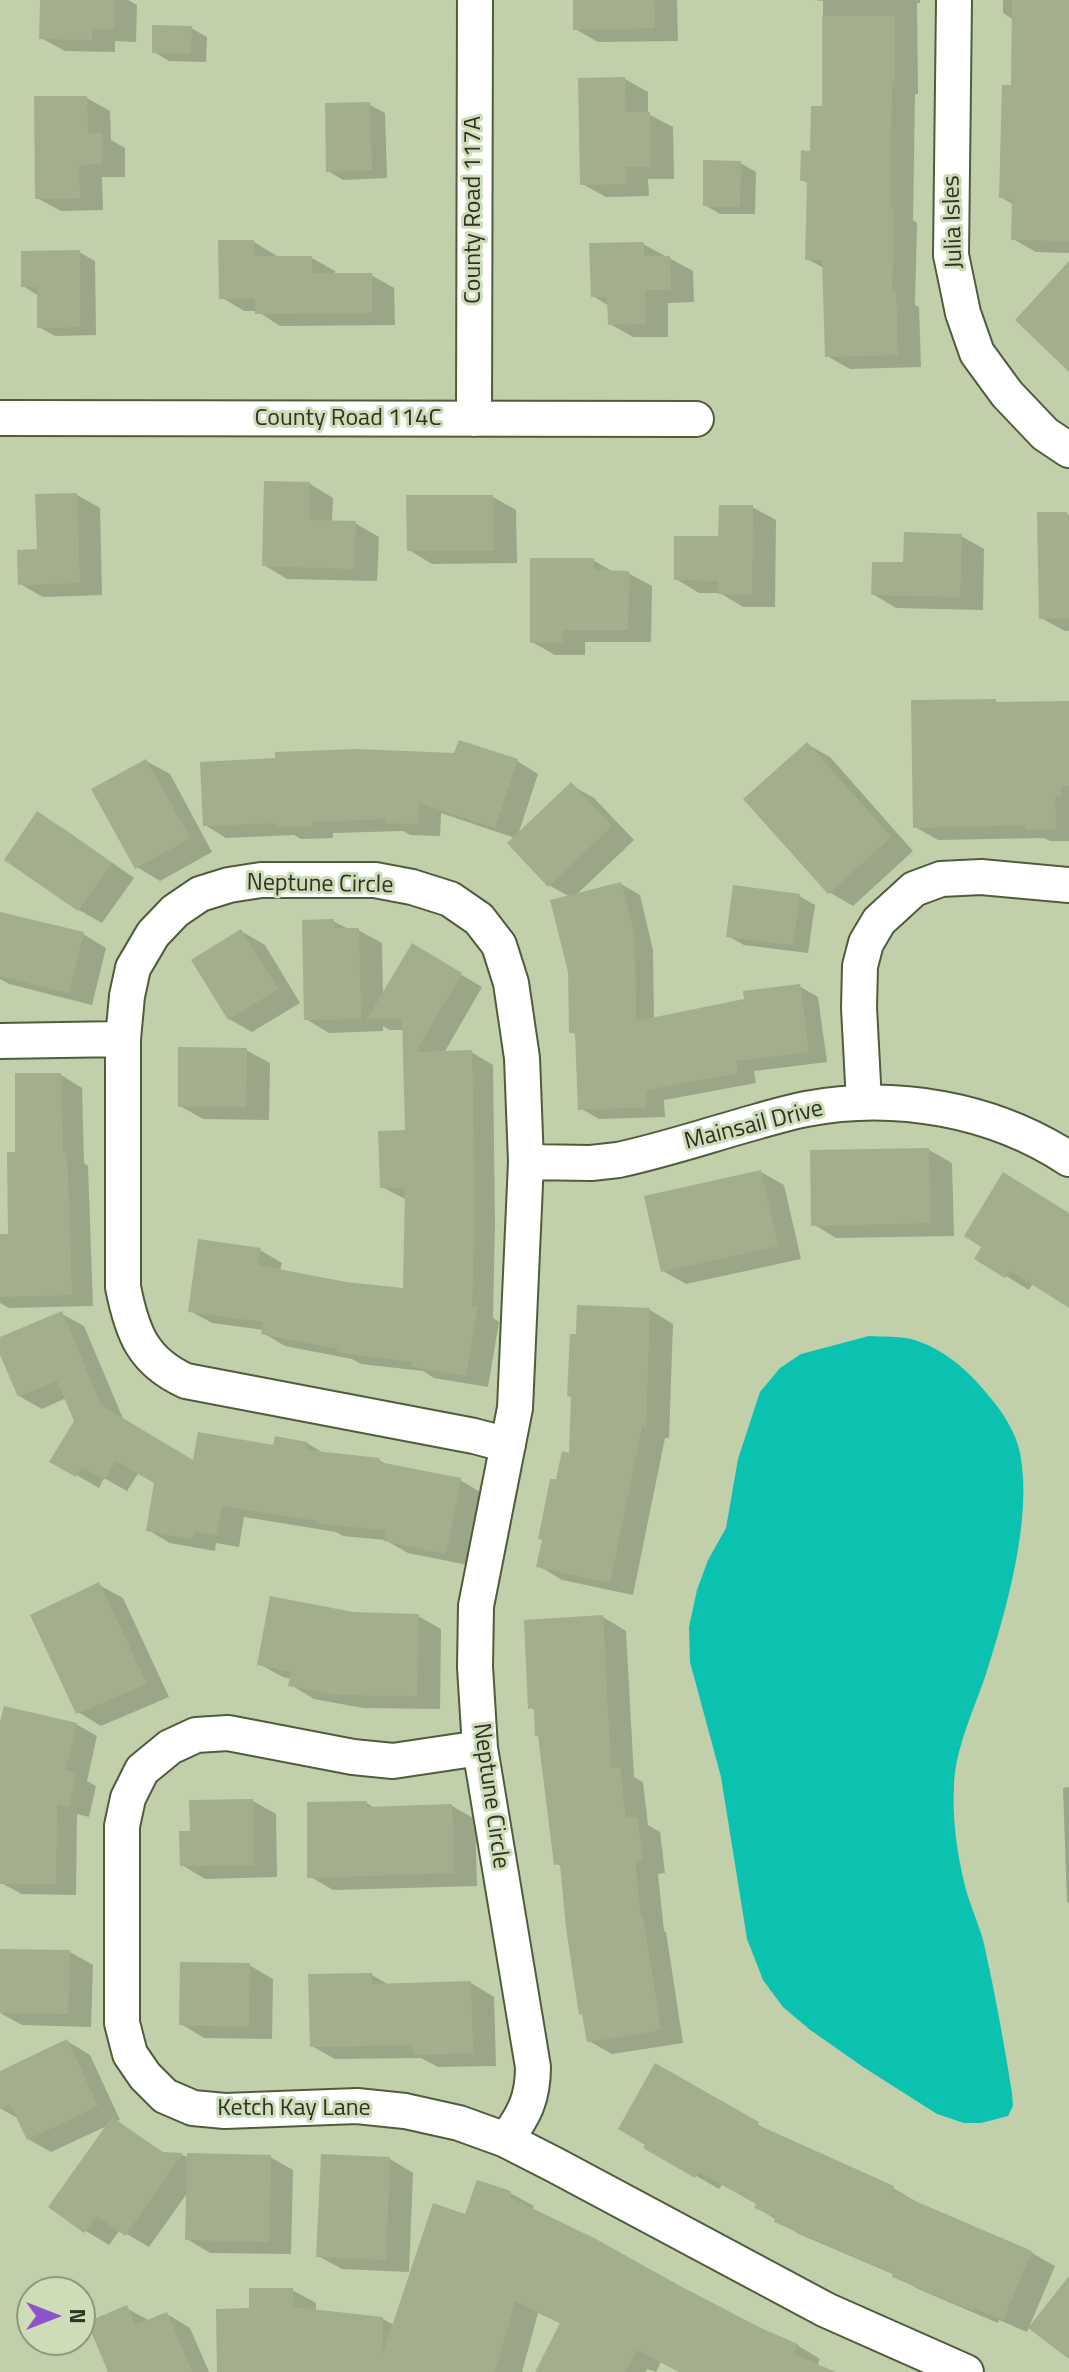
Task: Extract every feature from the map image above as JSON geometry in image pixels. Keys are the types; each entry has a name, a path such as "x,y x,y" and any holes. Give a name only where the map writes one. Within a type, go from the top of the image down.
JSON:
{"street":[{"name":"County Road 117A","path":"474,419 475,0"},
{"name":"Julia Isles","path":"954,0 951,255 963,313 977,353 1007,394 1045,434 1069,450"},
{"name":"County Road 114C","path":"0,418 696,419"},
{"path":"864,1102 860,966 866,943 879,921 895,904 914,889 941,879 981,877 1069,885"},
{"name":"Neptune Circle","path":"506,2140 524,2115 533,2088 533,2067 480,1748 475,1667 476,1606 508,1445 515,1408 526,1162 522,1058 511,983 499,945 479,919 450,899 412,887 375,880 261,880 200,894 175,911 153,934 133,968 127,996 123,1039 123,1287 130,1320 144,1349 165,1371 186,1381 508,1445"},
{"path":"0,1041 123,1039"},
{"name":"Mainsail Drive","path":"526,1162 591,1163 618,1160 805,1109 864,1102 943,1108 1021,1133 1069,1159"},
{"name":"Ketch Kay Lane","path":"480,1748 393,1761 353,1757 228,1733 196,1735 170,1747 142,1770 128,1798 122,1826 122,2023 130,2054 145,2076 165,2096 193,2108 225,2111 357,2106 405,2111 459,2123 506,2140 826,2310 966,2372"}],"water":[{"path":"869,1336 911,1339 934,1348 954,1361 998,1408 1012,1430 1020,1453 1023,1506 1015,1564 994,1649 962,1742 954,1784 954,1823 960,1861 984,1944 1012,2093 1013,2106 1008,2116 981,2123 964,2123 937,2114 863,2067 783,2007 763,1980 747,1939 721,1777 690,1662 689,1627 697,1590 708,1560 726,1528 738,1459 760,1392 780,1368 801,1354"}],"building":[{"path":"40,0 114,0 114,29 92,29 92,40 39,39"},
{"path":"573,0 654,0 655,28 573,30"},
{"path":"1012,0 1069,0 1069,241 1011,240 1012,199 999,198 1002,85 1011,85"},
{"path":"822,16 895,16 890,207 894,207 892,292 896,292 898,355 825,357 822,260 805,260 807,181 800,181 801,150 810,151 811,106 822,106"},
{"path":"152,25 192,26 191,54 152,53"},
{"path":"625,77 626,112 650,112 651,167 626,167 626,184 580,185 578,78"},
{"path":"34,96 87,96 88,133 102,133 102,164 79,165 80,198 35,199"},
{"path":"370,102 372,170 326,172 325,103"},
{"path":"703,160 741,161 740,207 703,206"},
{"path":"218,240 254,240 254,256 312,256 312,273 372,273 372,313 255,314 255,299 219,299"},
{"path":"644,242 644,256 670,256 671,290 645,290 645,324 608,325 607,297 591,297 589,243"},
{"path":"80,250 80,327 37,328 37,287 21,287 21,251"},
{"path":"1069,261 1069,372 1015,320"},
{"path":"264,481 310,482 309,520 356,521 354,569 262,566"},
{"path":"77,493 80,583 18,585 17,550 37,549 35,494"},
{"path":"406,495 493,495 494,551 407,551"},
{"path":"719,505 753,505 752,595 718,594 718,581 674,580 674,536 718,536"},
{"path":"1037,512 1067,512 1069,618 1039,619"},
{"path":"904,532 962,534 960,597 871,595 872,562 903,562"},
{"path":"530,558 594,558 594,570 629,571 628,630 563,630 563,643 530,643"},
{"path":"996,699 996,702 1069,701 1069,786 1061,786 1061,796 1055,796 1056,829 1025,829 1025,825 913,828 911,700"},
{"path":"459,740 518,759 495,828 419,803 419,824 386,823 386,819 312,822 312,826 277,827 277,823 203,826 200,762 275,758 275,752 356,749 454,753"},
{"path":"807,742 891,837 828,894 743,799"},
{"path":"146,759 190,838 135,869 91,789"},
{"path":"571,782 612,826 548,887 507,843"},
{"path":"37,811 112,863 78,911 4,860"},
{"path":"621,882 635,938 636,1021 744,999 743,991 800,984 809,1052 736,1061 738,1073 646,1090 646,1107 578,1110 575,1033 569,1033 568,972 550,900"},
{"path":"733,885 800,894 793,945 726,937"},
{"path":"0,912 84,932 69,993 0,976"},
{"path":"334,919 334,928 359,928 361,1019 304,1020 302,920"},
{"path":"241,929 278,989 228,1020 191,960"},
{"path":"412,943 462,973 416,1052 472,1050 475,1210 472,1306 478,1307 466,1376 411,1367 412,1362 337,1352 338,1349 261,1334 264,1322 188,1312 198,1239 261,1248 258,1265 346,1282 403,1288 405,1188 380,1188 378,1131 405,1130 402,1018 367,1019"},
{"path":"178,1047 247,1048 246,1107 178,1107"},
{"path":"15,1073 61,1073 72,1295 0,1297 0,1234 8,1234 7,1152 15,1152"},
{"path":"929,1148 931,1223 811,1226 810,1150"},
{"path":"761,1170 778,1246 661,1272 644,1196"},
{"path":"1003,1172 1069,1213 1069,1308 1009,1270 1005,1278 974,1259 981,1247 964,1236"},
{"path":"577,1305 650,1308 646,1426 642,1426 610,1583 536,1567 542,1540 538,1539 550,1479 556,1479 562,1451 569,1453 571,1397 567,1396 570,1334 576,1334"},
{"path":"62,1311 101,1405 193,1460 198,1432 273,1445 275,1436 307,1442 306,1450 380,1458 379,1462 461,1478 446,1554 384,1541 386,1530 319,1524 319,1521 222,1506 217,1535 194,1531 193,1539 146,1531 154,1483 116,1461 104,1480 82,1467 76,1477 49,1462 74,1421 57,1381 18,1397 0,1355 0,1337"},
{"path":"99,1582 147,1684 76,1714 30,1615"},
{"path":"270,1596 353,1612 419,1614 417,1696 338,1695 288,1686 291,1672 257,1665"},
{"path":"603,1615 611,1768 620,1767 626,1818 637,1817 643,1861 635,1861 641,1917 661,2030 587,2042 582,2014 579,2015 560,1864 554,1865 538,1736 535,1736 534,1708 528,1709 524,1620"},
{"path":"4,1706 77,1723 66,1770 76,1773 69,1807 57,1804 56,1884 0,1884 0,1722"},
{"path":"253,1799 254,1865 180,1866 179,1831 190,1831 189,1800"},
{"path":"367,1801 367,1807 452,1804 454,1873 307,1878 307,1802"},
{"path":"0,1949 70,1950 68,2014 0,2013"},
{"path":"180,1962 250,1963 249,2027 179,2025"},
{"path":"372,1973 372,1984 471,1981 473,2053 413,2055 412,2045 310,2047 308,1974"},
{"path":"67,2039 98,2106 27,2140 10,2104 0,2109 0,2071"},
{"path":"655,2063 759,2122 758,2125 894,2186 892,2191 1032,2251 1003,2320 892,2277 893,2273 774,2222 776,2217 754,2208 756,2204 699,2172 695,2178 643,2148 645,2145 618,2129"},
{"path":"112,2117 162,2152 183,2153 125,2236 97,2216 84,2233 48,2207"},
{"path":"187,2153 271,2155 269,2242 185,2240"},
{"path":"321,2154 390,2157 386,2260 316,2257"},
{"path":"477,2180 511,2191 509,2197 596,2239 761,2328 798,2344 793,2354 836,2372 679,2372 637,2350 625,2372 535,2372 560,2323 515,2301 495,2372 217,2372 216,2309 249,2308 249,2288 293,2288 293,2307 383,2317 382,2356 433,2203 465,2214"},
{"path":"1069,2276 1069,2359 1028,2328"},
{"path":"127,2305 135,2325 167,2312 192,2372 108,2372 96,2343 96,2318"}]}
